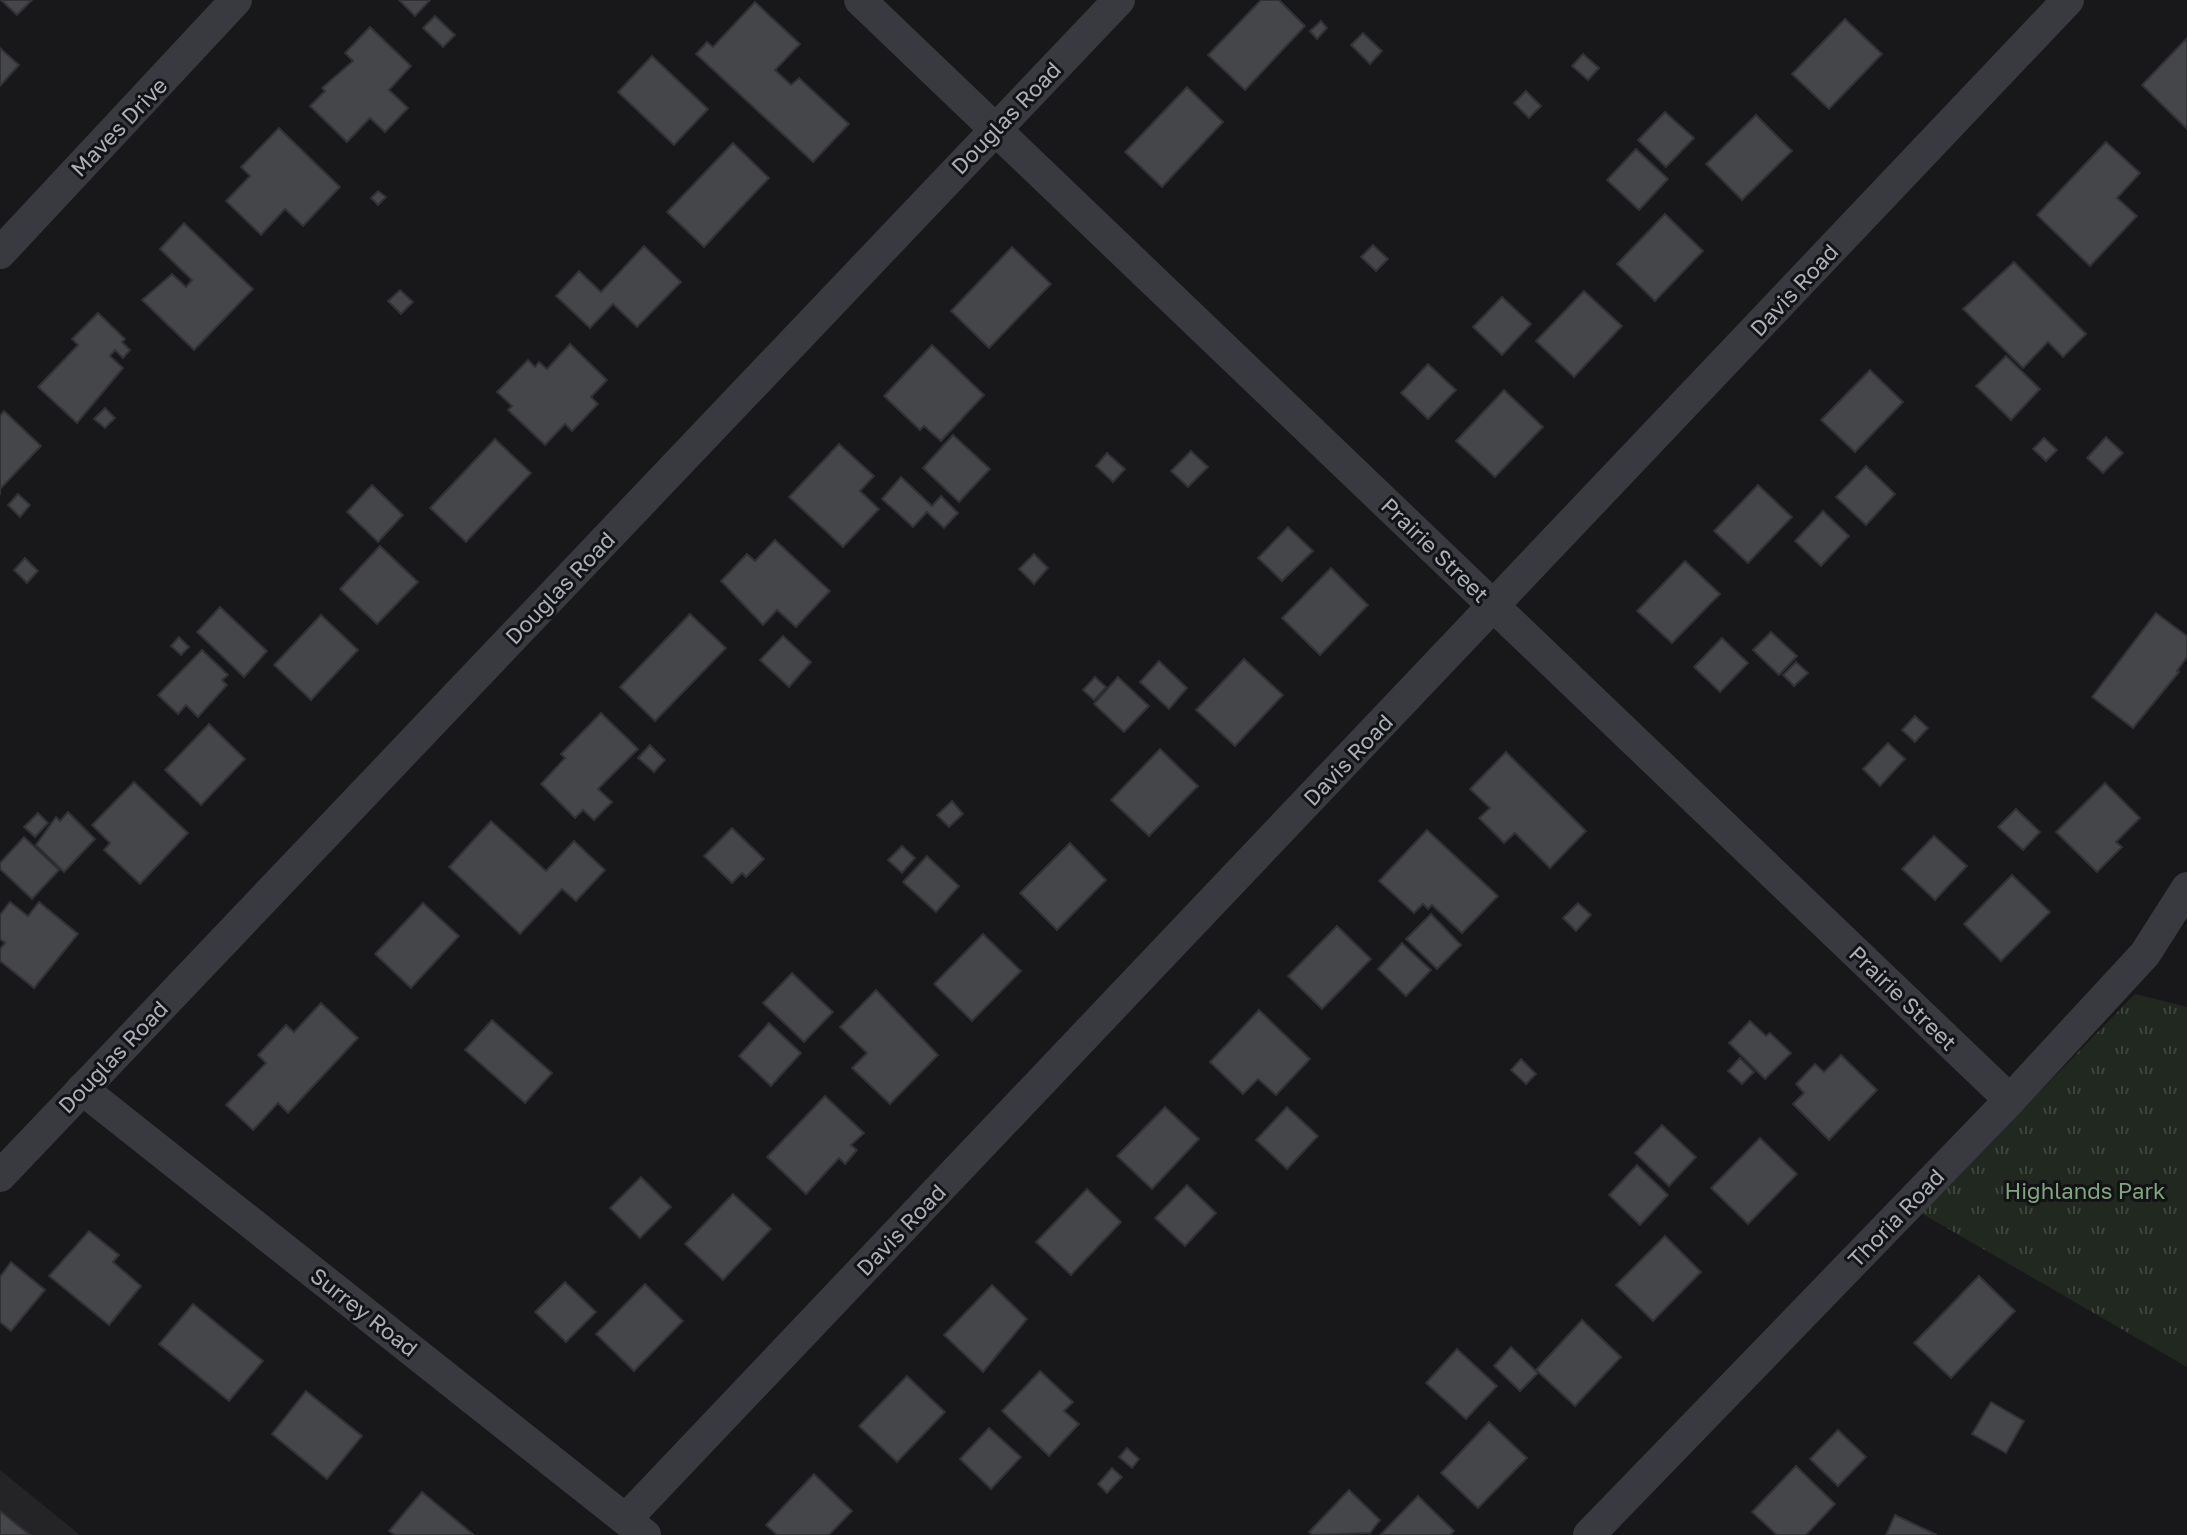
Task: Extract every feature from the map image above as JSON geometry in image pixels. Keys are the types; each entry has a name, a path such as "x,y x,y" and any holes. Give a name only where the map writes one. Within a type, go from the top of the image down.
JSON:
{"street":[{"name":"Maves Drive","path":"0,253 236,0"},
{"name":"Prairie Street","path":"860,0 2010,1100"},
{"name":"Douglas Road","path":"0,1176 1119,0"},
{"name":"Davis Road","path":"636,1527 1495,606 2068,0"},
{"name":"Thoria Road","path":"1589,1535 2010,1100 2145,954 2187,888"},
{"name":"Surrey Road","path":"82,1089 636,1527"}],"shaded area":[{"path":"0,1470 80,1535 0,1535"}],"green space":[{"name":"Highlands Park","path":"2135,994 2187,1007 2187,1367 1921,1213"}],"building":[{"path":"1,0 32,0 17,15"},
{"path":"399,0 430,0 415,16"},
{"path":"1261,0 1279,0 1305,26 1245,90 1208,55"},
{"path":"755,2 800,44 775,70 791,85 799,78 849,124 813,162 696,54 707,42 713,47"},
{"path":"435,16 455,35 443,47 423,28"},
{"path":"1845,19 1882,54 1829,109 1792,74"},
{"path":"1321,21 1327,28 1317,39 1310,31"},
{"path":"370,27 411,66 389,90 408,108 385,132 370,118 347,142 310,106 325,91 322,88 353,61 345,53"},
{"path":"1363,33 1382,51 1370,64 1351,45"},
{"path":"2187,38 2187,129 2142,85"},
{"path":"0,48 19,65 0,86"},
{"path":"1583,54 1599,68 1588,80 1572,66"},
{"path":"652,56 708,109 674,145 618,92"},
{"path":"1187,87 1223,122 1162,187 1125,152"},
{"path":"1526,91 1541,106 1529,118 1514,103"},
{"path":"1665,112 1694,138 1666,167 1638,140"},
{"path":"1756,115 1792,151 1742,200 1706,164"},
{"path":"279,128 340,187 303,226 285,209 261,235 226,201 250,176 241,167"},
{"path":"2106,142 2140,173 2117,198 2137,216 2090,266 2037,215"},
{"path":"733,143 769,178 704,247 667,212"},
{"path":"1636,149 1668,179 1639,210 1607,180"},
{"path":"378,191 386,197 378,205 371,198"},
{"path":"1665,214 1703,251 1655,301 1617,264"},
{"path":"184,223 253,289 194,350 142,300 172,274 186,287 192,280 160,249"},
{"path":"1373,245 1388,259 1376,271 1361,257"},
{"path":"644,246 681,282 637,327 613,304 590,328 556,296 579,271 601,292"},
{"path":"1012,247 1051,284 989,348 951,311"},
{"path":"2014,262 2086,334 2063,357 2048,342 2023,368 1963,309"},
{"path":"400,290 413,302 401,314 388,301"},
{"path":"1584,291 1622,326 1574,377 1536,341"},
{"path":"1502,297 1531,324 1502,355 1473,327"},
{"path":"98,313 125,339 122,342 130,350 123,358 115,350 110,356 123,368 77,423 38,387 78,345 72,339"},
{"path":"570,344 607,380 591,397 598,404 572,431 565,424 545,445 508,410 512,406 497,392 528,360 535,367 539,362 547,369"},
{"path":"932,345 984,395 941,441 924,426 920,430 884,396"},
{"path":"2006,356 2040,389 2011,420 1976,386"},
{"path":"1428,364 1456,390 1428,419 1401,393"},
{"path":"1870,370 1903,402 1855,452 1821,420"},
{"path":"1504,390 1543,427 1495,477 1456,441"},
{"path":"105,408 115,418 105,428 94,419"},
{"path":"4,411 41,446 0,489 0,416"},
{"path":"953,435 990,469 959,502 923,468"},
{"path":"2106,437 2123,453 2103,473 2087,458"},
{"path":"2044,438 2057,450 2046,461 2033,449"},
{"path":"495,439 531,473 466,542 430,508"},
{"path":"839,444 874,476 860,491 879,509 843,547 789,497"},
{"path":"1191,451 1208,467 1188,487 1171,471"},
{"path":"1107,453 1125,469 1113,482 1096,466"},
{"path":"1866,466 1895,494 1866,525 1836,497"},
{"path":"901,477 932,506 941,496 958,513 944,528 927,512 913,527 882,499"},
{"path":"372,485 403,515 378,542 347,512"},
{"path":"1758,485 1792,517 1748,563 1714,531"},
{"path":"18,494 30,505 20,517 8,505"},
{"path":"1823,511 1849,536 1821,566 1795,541"},
{"path":"1288,527 1313,551 1282,581 1258,558"},
{"path":"775,540 830,591 796,627 777,610 763,625 721,581 747,554 755,561"},
{"path":"380,546 418,582 377,624 340,589"},
{"path":"1034,554 1048,568 1034,584 1019,569"},
{"path":"25,558 38,571 27,583 14,570"},
{"path":"1685,561 1720,594 1672,643 1637,611"},
{"path":"1331,568 1368,605 1320,655 1282,618"},
{"path":"220,607 267,651 244,677 197,632"},
{"path":"2156,613 2187,636 2187,657 2179,672 2133,728 2092,697"},
{"path":"690,614 726,648 655,721 620,687"},
{"path":"321,615 358,650 311,700 274,665"},
{"path":"1771,632 1797,656 1779,675 1753,650"},
{"path":"783,636 811,662 789,687 760,660"},
{"path":"179,637 189,647 181,655 171,646"},
{"path":"1722,638 1748,663 1720,692 1694,667"},
{"path":"202,650 228,675 222,680 227,685 198,717 186,705 178,714 158,695"},
{"path":"1244,659 1283,695 1235,746 1196,710"},
{"path":"1159,661 1187,688 1169,709 1140,682"},
{"path":"1796,662 1808,673 1794,686 1783,675"},
{"path":"1095,677 1106,687 1094,700 1083,690"},
{"path":"1118,677 1149,706 1124,732 1094,704"},
{"path":"601,713 638,749 598,789 612,802 594,820 583,810 575,818 541,784 565,758 561,754"},
{"path":"1915,716 1928,728 1915,742 1902,730"},
{"path":"209,724 245,759 201,805 165,770"},
{"path":"1888,743 1905,759 1880,786 1863,769"},
{"path":"650,745 665,760 654,772 638,758"},
{"path":"1160,749 1198,786 1149,836 1111,800"},
{"path":"1506,752 1586,831 1550,868 1515,833 1504,843 1479,818 1490,808 1470,789"},
{"path":"134,782 188,833 140,884 104,850 110,843 92,825"},
{"path":"2105,783 2140,818 2116,842 2122,847 2097,872 2056,832"},
{"path":"952,801 963,814 949,827 937,815"},
{"path":"2016,809 2040,832 2023,850 1998,827"},
{"path":"68,812 95,839 64,872 36,845 56,817 60,821"},
{"path":"38,813 48,823 35,837 24,827"},
{"path":"491,821 546,871 574,841 605,870 576,901 562,889 520,934 449,867"},
{"path":"732,828 764,859 746,877 742,873 732,883 704,856"},
{"path":"1427,830 1498,896 1462,933 1432,905 1428,909 1423,904 1414,913 1379,881"},
{"path":"1934,836 1967,866 1935,900 1902,869"},
{"path":"24,837 59,870 32,899 0,869 0,863"},
{"path":"1070,843 1106,880 1057,930 1020,893"},
{"path":"902,846 915,858 902,873 888,860"},
{"path":"927,856 959,886 936,912 903,882"},
{"path":"2012,875 2050,912 2001,961 1964,924"},
{"path":"10,902 28,916 39,902 78,934 34,988 0,961 0,949 5,943 0,939 0,915"},
{"path":"423,903 459,936 411,988 375,954"},
{"path":"1578,903 1591,915 1576,931 1563,918"},
{"path":"1431,914 1461,945 1437,969 1406,939"},
{"path":"1337,926 1371,959 1322,1009 1288,976"},
{"path":"983,934 1021,971 972,1021 934,984"},
{"path":"1402,943 1431,970 1406,996 1378,969"},
{"path":"792,973 833,1012 804,1042 763,1003"},
{"path":"876,990 938,1055 890,1104 852,1068 867,1053 840,1027"},
{"path":"321,1003 358,1038 288,1113 278,1103 253,1130 226,1105 266,1063 258,1055 286,1025 294,1032"},
{"path":"1259,1010 1310,1059 1276,1095 1258,1079 1243,1094 1210,1062"},
{"path":"492,1020 552,1073 525,1103 465,1050"},
{"path":"1750,1021 1766,1036 1770,1033 1791,1053 1765,1079 1729,1043"},
{"path":"769,1023 801,1053 771,1086 739,1056"},
{"path":"1841,1055 1877,1090 1829,1140 1793,1104 1804,1093 1796,1084 1815,1064 1824,1072"},
{"path":"1740,1058 1754,1072 1742,1084 1728,1071"},
{"path":"1521,1059 1536,1074 1526,1084 1511,1070"},
{"path":"825,1096 864,1133 851,1145 857,1150 845,1164 839,1158 806,1194 767,1157"},
{"path":"1165,1107 1199,1139 1152,1189 1117,1156"},
{"path":"1287,1107 1318,1136 1287,1169 1256,1140"},
{"path":"1662,1125 1696,1157 1669,1186 1635,1153"},
{"path":"1760,1138 1797,1174 1748,1224 1711,1188"},
{"path":"1637,1165 1668,1195 1640,1225 1609,1195"},
{"path":"641,1177 671,1207 640,1238 610,1208"},
{"path":"1187,1185 1216,1213 1185,1246 1155,1218"},
{"path":"1087,1189 1121,1222 1071,1275 1036,1242"},
{"path":"733,1194 771,1229 723,1280 685,1244"},
{"path":"89,1231 119,1255 113,1262 141,1286 109,1325 49,1276"},
{"path":"1665,1236 1701,1272 1653,1321 1616,1285"},
{"path":"11,1262 45,1290 11,1331 0,1322 0,1277"},
{"path":"1979,1276 2015,1311 1951,1378 1914,1343"},
{"path":"565,1282 596,1312 566,1342 535,1312"},
{"path":"645,1284 683,1321 634,1371 596,1334"},
{"path":"992,1285 1027,1319 983,1372 944,1335"},
{"path":"193,1304 263,1361 229,1401 159,1344"},
{"path":"1582,1320 1621,1357 1575,1406 1536,1370"},
{"path":"1511,1347 1538,1373 1520,1391 1494,1366"},
{"path":"1457,1349 1497,1386 1466,1419 1426,1383"},
{"path":"1040,1371 1073,1402 1064,1411 1079,1424 1049,1456 1002,1411"},
{"path":"907,1376 945,1412 897,1462 859,1426"},
{"path":"306,1391 362,1436 327,1479 272,1434"},
{"path":"1991,1402 2024,1421 2006,1453 1972,1434"},
{"path":"1489,1422 1527,1458 1478,1508 1441,1473"},
{"path":"989,1428 1021,1457 991,1489 960,1459"},
{"path":"1838,1430 1866,1457 1838,1486 1810,1459"},
{"path":"1127,1448 1139,1459 1132,1468 1119,1457"},
{"path":"1796,1466 1835,1504 1806,1535 1777,1535 1752,1512"},
{"path":"1112,1468 1122,1477 1107,1493 1098,1484"},
{"path":"814,1474 852,1511 829,1535 777,1535 766,1525"},
{"path":"1349,1490 1380,1520 1370,1533 1312,1535 1309,1532"},
{"path":"422,1492 474,1535 395,1535 389,1531"},
{"path":"1418,1496 1454,1531 1450,1535 1380,1535"},
{"path":"0,1511 30,1535 0,1535"},
{"path":"1895,1515 1937,1535 1886,1535"}]}
